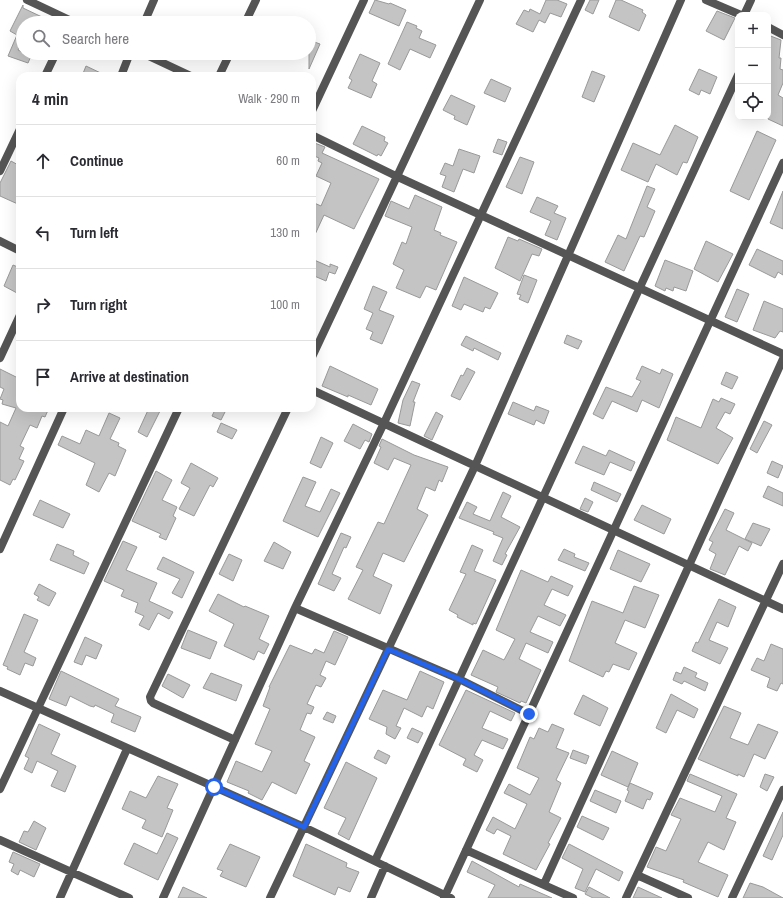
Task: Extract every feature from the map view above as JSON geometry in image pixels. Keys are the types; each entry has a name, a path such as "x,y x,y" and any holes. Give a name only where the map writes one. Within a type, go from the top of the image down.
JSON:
{"street":[{"path":"27,0 42,3 63,16"},
{"path":"147,16 154,0"},
{"path":"248,16 256,0"},
{"path":"316,102 364,0"},
{"path":"316,349 480,0"},
{"path":"163,898 295,608 384,423 581,0"},
{"path":"270,898 475,466 681,0"},
{"path":"706,0 735,12"},
{"path":"745,12 751,0"},
{"path":"771,29 783,35"},
{"path":"47,72 53,60"},
{"path":"123,72 127,60"},
{"path":"157,60 182,72"},
{"path":"221,72 227,60"},
{"path":"375,861 735,82"},
{"path":"0,171 16,137"},
{"path":"316,137 398,177 783,354"},
{"path":"0,691 304,827 447,897 466,850 783,163"},
{"path":"0,241 16,249"},
{"path":"0,358 16,324"},
{"path":"544,884 783,359"},
{"path":"316,392 783,609"},
{"path":"0,549 62,412"},
{"path":"0,789 177,412"},
{"path":"235,740 153,704 150,698 286,412"},
{"path":"626,898 783,564"},
{"path":"295,608 459,679 529,714"},
{"path":"60,898 127,749"},
{"path":"732,898 783,790"},
{"path":"0,840 129,898"},
{"path":"466,850 544,884 572,898"},
{"path":"371,898 385,866"},
{"path":"637,874 688,898"}],"building":[{"path":"375,0 390,3 406,10 399,26 369,13"},
{"path":"546,0 557,0 567,4 561,17 550,13 545,23 539,20 533,32 516,24 524,10 529,12 530,9 540,14"},
{"path":"590,0 599,0 593,14 585,10"},
{"path":"616,0 621,0 643,10 642,12 646,15 639,31 609,17"},
{"path":"23,5 23,8 40,16 18,16"},
{"path":"717,11 735,18 724,40 706,31"},
{"path":"16,19 16,34 10,31"},
{"path":"407,22 417,26 416,28 422,31 419,38 436,45 430,58 410,49 400,70 388,64"},
{"path":"771,36 781,40 779,58 781,58 780,69 783,70 783,83 778,95 783,98 783,126 770,120"},
{"path":"16,37 16,59 8,56"},
{"path":"316,43 320,44 316,53"},
{"path":"360,54 380,63 372,81 377,84 371,98 348,88 352,80 349,78"},
{"path":"19,60 29,60 28,63"},
{"path":"309,60 313,60 309,69"},
{"path":"86,66 99,72 84,72"},
{"path":"699,69 717,77 710,94 701,90 699,95 689,90"},
{"path":"592,71 605,76 594,102 582,97"},
{"path":"491,79 511,88 505,102 484,93"},
{"path":"451,95 475,106 467,125 454,119 455,116 443,110"},
{"path":"675,125 698,137 687,163 683,162 677,175 656,164 648,182 621,170 633,143 660,155"},
{"path":"362,126 385,137 384,141 388,143 381,156 378,154 377,156 353,144"},
{"path":"757,131 776,140 749,200 730,191"},
{"path":"498,139 507,142 502,155 493,152"},
{"path":"316,144 325,147 322,153 379,179 354,229 324,215 316,232 316,204 321,206 331,183 316,176 322,163 318,161 319,158 316,157"},
{"path":"459,149 480,156 474,173 463,169 454,192 442,187 446,176 440,174 445,163 453,166"},
{"path":"520,157 534,162 522,194 506,187"},
{"path":"11,161 16,164 16,203 0,196 0,183"},
{"path":"647,186 655,189 647,207 655,211 644,237 640,236 624,271 605,262 618,235 626,239"},
{"path":"783,191 783,229 770,223"},
{"path":"415,195 442,207 434,230 441,233 440,235 457,242 436,290 426,286 420,298 396,288 404,270 393,264 402,242 406,244 412,227 385,216 391,201 409,209"},
{"path":"537,197 558,206 554,213 566,218 557,240 545,235 551,221 530,212"},
{"path":"508,237 518,241 519,239 542,249 539,256 532,254 520,281 495,268"},
{"path":"706,241 733,254 718,282 694,269"},
{"path":"757,249 783,261 783,275 778,272 775,278 749,265"},
{"path":"665,260 693,271 686,291 674,287 673,291 666,288 665,291 655,286"},
{"path":"316,261 330,267 330,264 338,267 335,274 329,272 326,281 316,277"},
{"path":"13,265 16,266 16,292 4,286"},
{"path":"524,275 537,280 528,303 519,299 521,295 517,294"},
{"path":"464,277 498,293 490,309 485,307 483,312 464,304 461,310 452,306"},
{"path":"373,286 387,292 379,310 394,316 382,344 370,339 373,332 366,329 373,313 364,309"},
{"path":"737,289 749,294 737,322 725,317"},
{"path":"764,301 783,309 783,332 780,331 775,338 753,330"},
{"path":"567,335 582,341 578,349 564,343"},
{"path":"466,336 501,353 498,360 474,348 473,351 461,345"},
{"path":"330,366 378,389 371,405 322,386"},
{"path":"642,366 660,374 662,369 673,374 659,408 642,400 637,412 612,401 603,419 593,414 606,387 632,397 641,381 636,379"},
{"path":"467,368 475,372 460,400 451,396 461,375 463,376"},
{"path":"0,369 16,377 16,408 2,404 3,400 0,399 4,389 0,387"},
{"path":"726,372 738,377 732,389 721,384"},
{"path":"412,381 420,384 413,402 415,402 410,426 398,423 403,400"},
{"path":"721,398 735,404 730,414 725,412 716,428 733,438 718,464 667,440 676,417 701,428 713,399 719,402"},
{"path":"513,402 534,411 536,406 549,411 544,424 536,420 534,425 508,414"},
{"path":"16,408 16,412 47,412 45,417 42,416 37,428 30,425 20,446 24,448 19,459 24,461 15,480 13,479 10,485 0,480 0,422 8,426"},
{"path":"147,412 160,412 147,437 138,432"},
{"path":"214,412 225,412 221,420 212,416"},
{"path":"436,412 443,416 432,440 424,436"},
{"path":"109,413 120,418 110,439 119,443 118,446 126,450 115,476 109,473 99,492 86,485 95,463 58,445 62,436 80,444 86,430 99,436"},
{"path":"764,421 772,425 757,453 750,449"},
{"path":"221,423 237,430 232,439 217,432"},
{"path":"353,424 372,434 369,442 365,440 360,449 344,441"},
{"path":"321,437 333,443 321,468 310,463"},
{"path":"382,439 414,455 448,467 442,482 439,480 435,491 426,487 417,509 428,515 404,562 383,553 373,576 392,585 380,614 348,599 363,570 356,567 378,522 384,524 411,465 394,458 388,470 374,463 381,447 379,446"},
{"path":"583,446 606,456 609,450 635,462 631,471 610,462 604,475 575,463"},
{"path":"772,461 783,466 778,478 767,473"},
{"path":"191,463 218,478 213,487 210,485 194,516 179,509 190,488 181,483"},
{"path":"156,471 172,480 162,500 177,507 173,516 176,518 166,540 159,537 161,534 132,521"},
{"path":"303,477 316,482 305,506 320,512 331,489 340,493 318,537 283,521"},
{"path":"594,482 621,494 617,502 591,490"},
{"path":"768,486 783,493 783,506 763,497"},
{"path":"503,492 511,496 501,517 520,527 505,554 507,555 502,565 493,561 503,538 493,534 494,532 459,518 467,502 477,507 473,514 490,521"},
{"path":"585,498 593,502 588,512 580,509"},
{"path":"40,500 70,514 63,528 33,515"},
{"path":"642,505 671,519 664,534 634,520"},
{"path":"725,509 734,513 726,530 752,543 748,551 739,546 725,575 710,569 716,554 709,550 713,542 709,540"},
{"path":"753,523 770,529 761,546 745,539"},
{"path":"341,533 351,537 346,548 344,547 332,574 341,578 334,591 318,584"},
{"path":"123,541 137,547 126,570 157,583 149,601 173,612 169,619 158,613 149,630 139,625 144,616 135,612 138,603 121,596 124,590 104,581"},
{"path":"274,542 291,552 283,569 264,561"},
{"path":"57,544 74,551 73,555 89,563 84,574 50,560"},
{"path":"472,545 483,550 474,571 496,580 476,624 473,623 473,625 457,617 458,615 449,610 466,574 460,572"},
{"path":"564,549 575,554 574,557 589,563 585,571 558,560"},
{"path":"618,550 650,564 641,582 610,569"},
{"path":"229,554 242,560 233,581 219,574"},
{"path":"163,557 194,572 182,598 172,593 180,579 157,569"},
{"path":"521,570 548,582 551,576 573,586 568,596 552,589 544,605 566,615 560,626 538,616 530,632 553,642 548,653 526,643 519,659 541,670 526,703 521,701 520,703 496,692 498,687 471,675 483,650 504,660 515,639 496,630"},
{"path":"39,584 56,593 49,606 37,600 39,597 34,594"},
{"path":"634,586 659,595 645,628 625,620 615,643 637,653 629,670 613,664 609,672 606,671 603,677 569,661 592,601 623,613"},
{"path":"218,594 244,607 245,606 269,616 259,639 269,644 264,654 258,651 254,660 224,646 234,624 209,611"},
{"path":"719,599 736,607 728,627 717,622 709,640 728,648 720,664 692,651 696,642 698,643"},
{"path":"24,614 38,620 24,652 36,658 33,666 25,663 20,675 7,669 8,667 3,665"},
{"path":"188,630 217,642 210,659 181,648"},
{"path":"334,631 348,637 335,665 326,661 320,675 326,678 321,687 316,685 307,704 314,707 311,714 307,713 300,730 315,737 304,761 310,764 296,794 272,782 262,800 248,793 249,791 227,782 236,761 262,772 272,751 255,744 270,709 263,706 269,687 290,645 312,654 315,649 324,653"},
{"path":"85,637 102,645 96,659 86,655 82,665 74,662"},
{"path":"771,644 783,649 783,684 781,683 777,691 767,687 770,678 751,670 757,658 764,661"},
{"path":"684,667 697,673 695,677 708,683 705,691 684,681 682,684 673,680 676,672 681,674"},
{"path":"61,671 119,699 115,706 141,717 135,732 111,722 114,714 95,705 94,707 90,706 70,696 66,706 49,699"},
{"path":"420,671 444,682 433,709 427,706 422,717 404,708 396,726 401,728 395,739 386,734 387,727 369,719 383,690 407,700"},
{"path":"211,673 242,685 236,701 203,688"},
{"path":"168,674 190,685 183,698 162,686"},
{"path":"466,690 515,713 511,721 490,711 482,728 508,739 503,749 482,740 474,755 483,760 477,772 463,765 466,759 439,745"},
{"path":"671,694 698,709 694,718 677,710 666,733 656,728"},
{"path":"583,695 608,708 600,726 574,714"},
{"path":"724,706 741,713 730,738 748,745 758,724 778,732 765,759 754,754 744,777 738,774 738,776 698,759"},
{"path":"327,712 336,716 333,723 323,719"},
{"path":"39,724 60,734 51,754 76,766 65,792 51,786 58,771 37,761 32,773 24,769 29,758 25,756"},
{"path":"552,724 564,729 556,748 569,753 556,780 561,783 549,812 561,818 548,843 550,844 536,870 503,854 511,836 497,829 494,834 486,830 493,817 515,829 527,804 504,793 509,784 530,795 539,778 517,768 530,737 534,739 539,728 548,732"},
{"path":"412,728 423,733 418,743 407,738"},
{"path":"378,750 390,756 386,764 374,758"},
{"path":"573,750 589,756 586,764 570,758"},
{"path":"612,751 638,763 628,787 601,775"},
{"path":"346,762 377,778 349,840 338,834 346,818 324,808"},
{"path":"690,774 737,794 726,818 736,822 724,850 708,842 698,862 728,875 718,897 683,882 684,880 647,867 656,847 666,851 681,819 671,815 680,798 715,812 722,796 687,781"},
{"path":"765,774 774,777 767,791 760,787"},
{"path":"158,776 178,784 167,808 173,810 162,837 142,828 146,820 122,809 130,791 146,798"},
{"path":"630,783 653,793 650,800 647,799 643,809 625,801"},
{"path":"595,790 621,801 616,813 590,801"},
{"path":"783,812 783,835 772,860 763,856"},
{"path":"582,816 609,828 603,840 577,827"},
{"path":"34,821 46,828 36,850 19,842 24,831 28,832"},
{"path":"167,833 178,838 158,880 124,864 134,843 157,854"},
{"path":"230,844 260,857 246,887 220,876 223,871 217,869"},
{"path":"306,844 347,863 346,867 359,872 350,892 338,887 335,895 293,876"},
{"path":"569,844 623,872 619,881 596,869 585,892 575,888 583,869 562,858"},
{"path":"13,852 40,864 34,877 20,870 18,875 11,871 14,864 9,862"},
{"path":"472,861 519,887 520,884 552,898 488,898 495,885 467,872"},
{"path":"750,883 763,887 783,898 743,898"},
{"path":"183,887 207,898 178,898"},
{"path":"589,887 610,898 593,898 585,894"},
{"path":"638,887 662,898 633,898"}],"route":[{"path":"214,787 304,827 388,649 459,679 529,714"}]}
